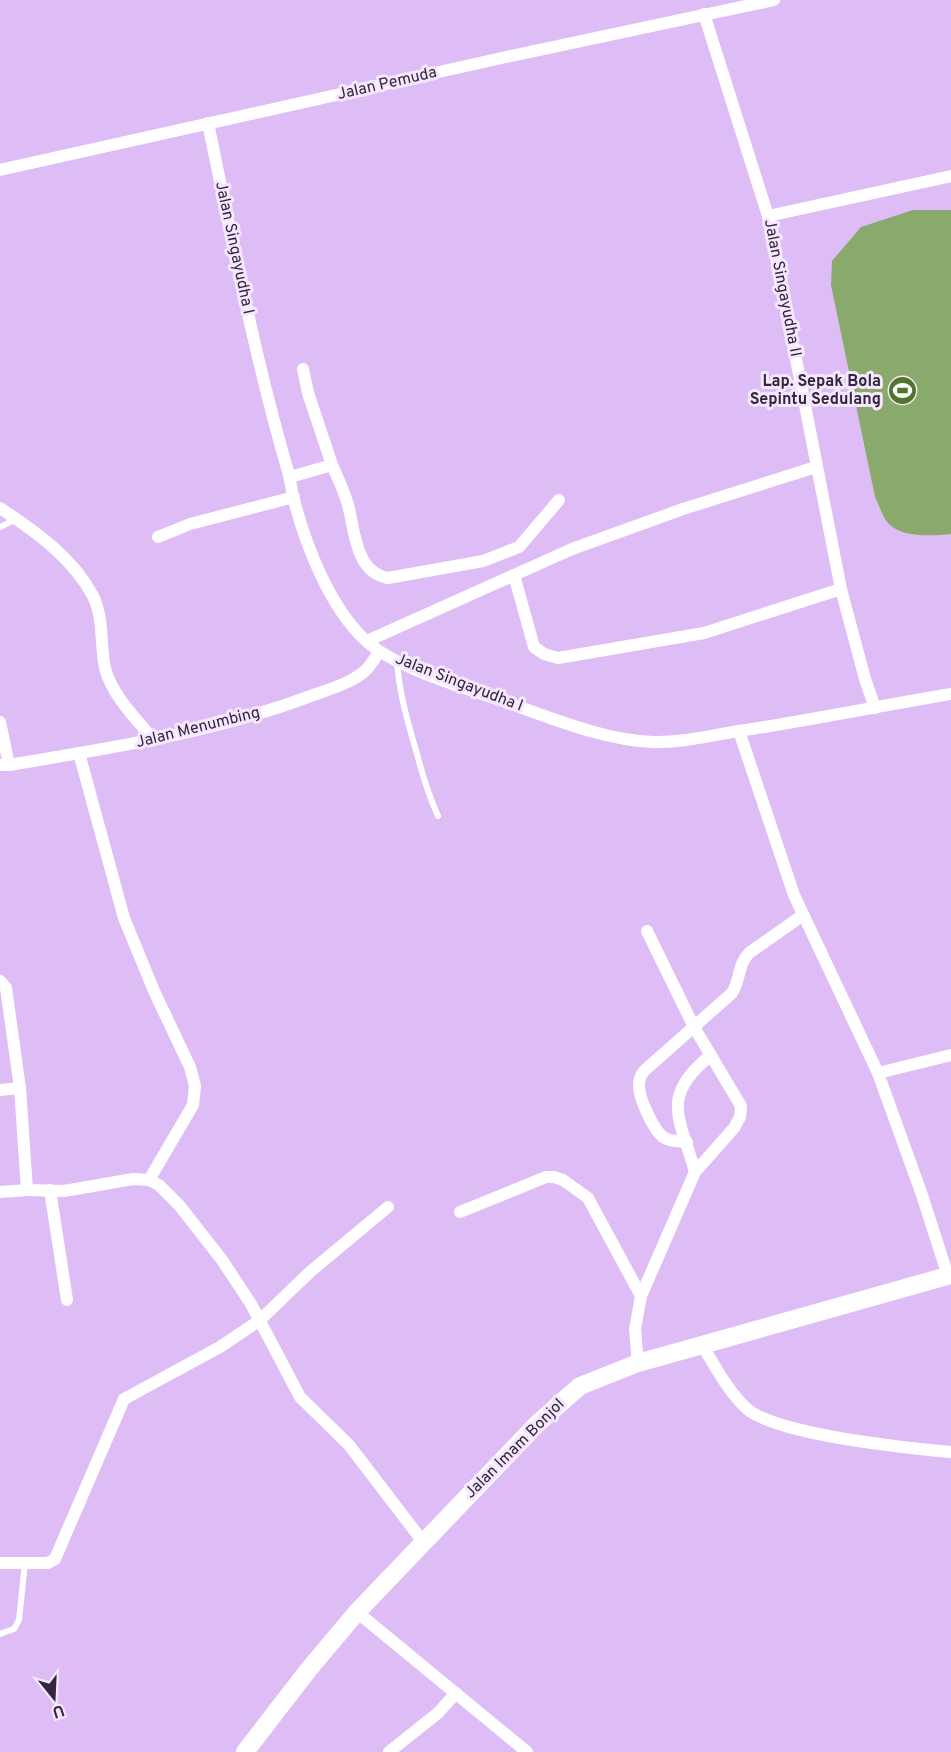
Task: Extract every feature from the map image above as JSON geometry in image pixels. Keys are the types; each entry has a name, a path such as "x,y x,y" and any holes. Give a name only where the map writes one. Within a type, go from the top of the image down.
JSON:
{"main road":[{"name":"Jalan Imam Bonjol","path":"245,1752 309,1669 357,1612 538,1423 580,1386 638,1363 950,1275"}],"street":[{"name":"Jalan Pemuda","path":"0,170 774,0"},
{"name":"Jalan Singayudha II","path":"704,14 768,216 841,589 875,708"},
{"name":"Jalan Singayudha I","path":"208,123 261,372 294,497 316,564 345,618 379,652 447,681 588,729 627,740 654,742 685,740 951,694"},
{"path":"768,216 951,176"},
{"path":"303,369 308,393 347,503 357,545 365,565 379,576 388,578 483,561 519,547 560,500"},
{"path":"290,477 332,465"},
{"path":"367,641 572,549 683,509 816,467"},
{"path":"158,537 190,524 294,497"},
{"path":"0,508 57,550 75,570 93,596 99,615 106,671 111,685 154,740"},
{"path":"514,575 534,647 544,654 558,658 704,633 841,589"},
{"name":"Jalan Menumbing","path":"4,765 154,740 231,722 331,689 366,670 379,652"},
{"path":"0,722 4,765"},
{"path":"739,731 794,895 878,1073 950,1275"},
{"path":"79,753 124,918 154,991 190,1068 195,1086 193,1105 149,1180"},
{"path":"687,1142 672,1141 662,1137 646,1111 638,1088 639,1079 644,1071 732,993 738,984 743,960 749,953 803,915"},
{"path":"638,1363 635,1329 640,1296 695,1172 734,1128 740,1117 741,1106 694,1027 647,931"},
{"path":"0,981 6,988 20,1088 27,1190"},
{"path":"695,1172 679,1118 677,1101 682,1084 711,1055"},
{"path":"878,1073 951,1055"},
{"path":"0,1090 20,1088"},
{"path":"460,1212 546,1178 555,1177 563,1180 588,1198 640,1296"},
{"path":"0,1192 64,1191 133,1179 149,1180 159,1185 179,1205 245,1295 300,1397 349,1445 424,1543"},
{"path":"50,1190 67,1300"},
{"path":"0,1563 48,1563 59,1552 124,1399 220,1347 260,1320 311,1271 388,1207"},
{"path":"702,1345 732,1390 745,1407 756,1416 773,1423 827,1436 913,1449 951,1452"},
{"path":"357,1612 526,1752"},
{"path":"389,1752 438,1713 456,1693"}],"lane":[{"path":"0,527 17,519"},
{"path":"397,661 398,684 424,785 438,816"},
{"path":"0,1634 14,1629 19,1620 25,1563"}],"green space":[{"name":"Lap. Sepak Bola Sepintu Sedulang","path":"913,210 951,210 951,534 909,534 894,528 882,514 875,497 831,285 832,261 861,227"}],"place":[{"name":"Lap. Sepak Bola Sepintu Sedulang","path":"902,391"}]}
